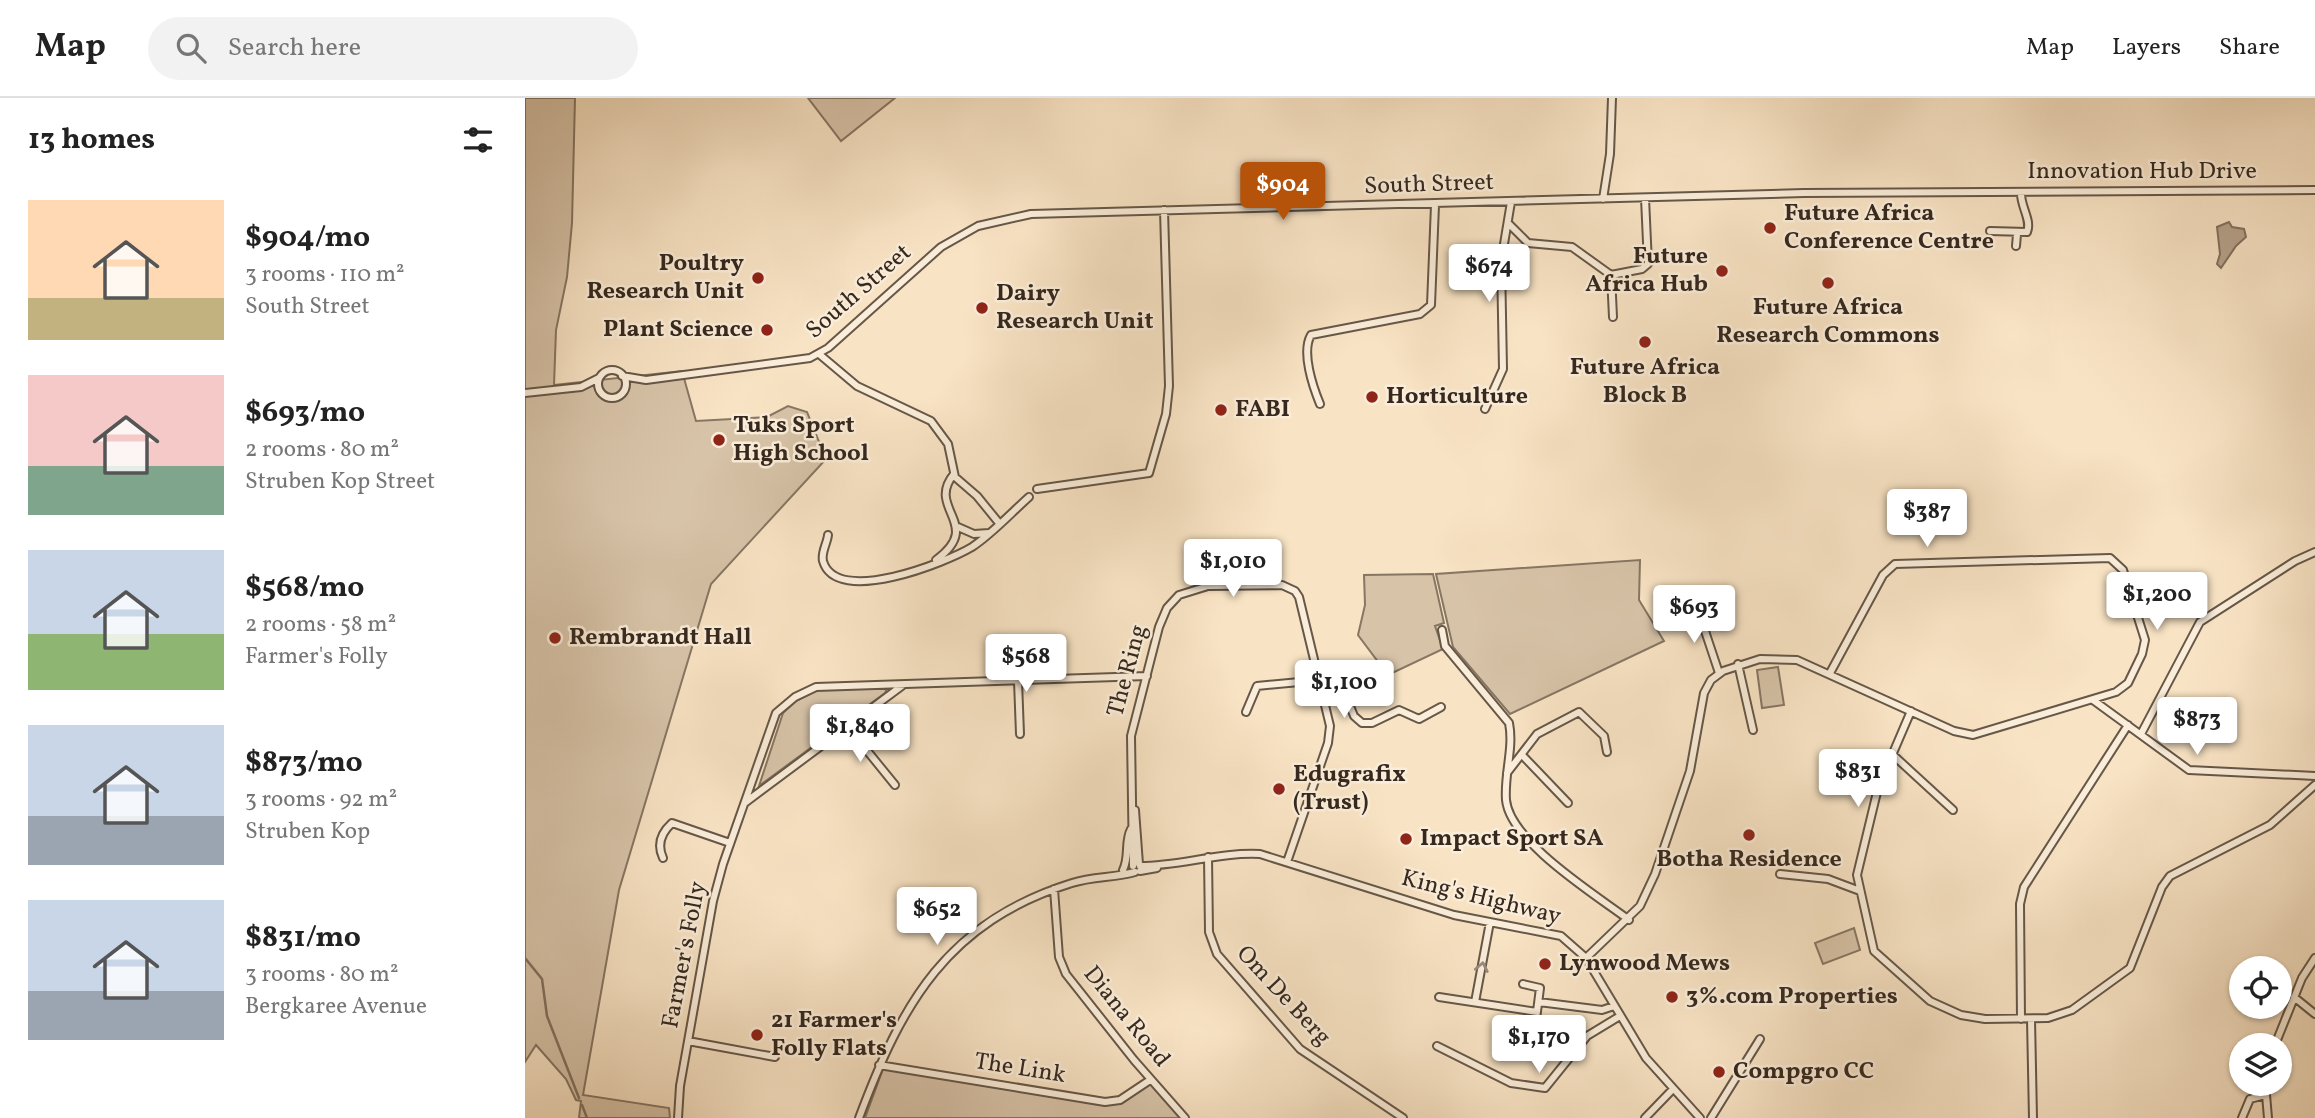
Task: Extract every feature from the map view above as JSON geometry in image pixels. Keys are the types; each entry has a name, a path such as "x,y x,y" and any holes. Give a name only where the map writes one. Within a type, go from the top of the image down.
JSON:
{"street":[{"path":"1603,199 1612,98"},
{"name":"Innovation Hub Drive","path":"1969,193 2315,190"},
{"path":"1990,230 2024,234 2029,229 2021,192"},
{"name":"South Street","path":"625,388 646,380 786,364 819,354 941,247 978,226 1031,214 1645,198 1969,193"},
{"path":"1509,223 1525,241 1572,247 1611,275 1647,266 1645,198"},
{"path":"1485,409 1503,369 1501,262 1511,202"},
{"path":"1320,404 1311,378 1308,342 1311,335 1420,314 1431,305 1435,205"},
{"path":"1037,489 1149,472 1166,414 1168,386 1164,211"},
{"path":"2016,246 2017,234"},
{"path":"1611,275 1613,317"},
{"path":"819,354 857,386 930,421 948,444 954,474 999,523"},
{"path":"525,393 580,387 612,371 622,376 625,388 615,397 580,387"},
{"name":"South Street","path":"622,376 646,380"},
{"path":"599,378 601,393"},
{"path":"928,566 952,544 958,527 945,491 954,474"},
{"path":"828,535 824,563 845,579 873,581 928,566 964,551 989,533 1029,497"},
{"path":"958,527 974,534 989,533"},
{"path":"2141,734 2200,622 2295,561 2315,552"},
{"path":"1586,958 1629,920 1640,906 1655,874 1690,771 1702,700 1708,685 1719,673 1738,664 1786,659 1831,673 1954,731 1973,735 2093,700 2124,687 2145,643 2123,570 2117,561 2108,558 1892,565 1882,575 1831,673"},
{"name":"The Ring","path":"1137,868 1132,736 1147,676 1162,618 1179,595 1208,586 1273,584 1288,587 1299,597 1329,711 1329,734 1287,862"},
{"path":"1680,598 1687,597 1700,616 1719,673"},
{"path":"1442,630 1444,643 1453,657 1508,720 1510,737 1507,804 1521,832 1629,920"},
{"path":"1738,664 1753,730"},
{"name":"Farmer's Folly","path":"678,1118 688,1041 713,901 730,843 774,718 789,701 816,687 1147,676"},
{"path":"1246,712 1257,686 1321,680 1342,686 1354,716 1361,723 1372,723 1399,710 1419,719 1441,707"},
{"path":"1017,681 1020,734"},
{"path":"744,803 905,684"},
{"path":"2093,700 2189,770 2315,776"},
{"path":"1911,711 1878,788 1860,855 1860,891 1876,955 1926,998 1961,1016 2049,1018 2072,1010 2123,975 2133,961 2162,887 2170,876 2270,825 2315,785"},
{"path":"1507,773 1523,756 1533,738 1546,727 1568,720 1579,712 1604,736 1607,752"},
{"path":"2021,1019 2020,904 2025,883 2127,725"},
{"path":"847,726 895,785"},
{"path":"1892,754 1953,810"},
{"path":"1523,756 1568,803"},
{"path":"663,858 659,849 661,838 672,823 730,843"},
{"path":"1123,870 1127,860 1127,838 1134,827"},
{"name":"King's Highway","path":"1106,876 1123,870 1208,857 1248,854 1287,862 1454,915 1554,933 1571,943 1586,958 1646,1058 1700,1118"},
{"name":"Om De Berg","path":"1208,857 1209,932 1217,954 1300,1049 1403,1118"},
{"name":"King's Highway","path":"859,1118 879,1065 905,1014 949,954 1006,911 1054,889 1137,868"},
{"path":"1780,874 1828,879 1860,891"},
{"name":"Diana Road","path":"1054,889 1062,966 1150,1080 1185,1118"},
{"path":"1475,1002 1490,922"},
{"path":"2280,1033 2308,965 2315,958"},
{"path":"1523,984 1540,987 1535,1027"},
{"path":"1439,997 1538,1012"},
{"path":"2294,997 2315,1014"},
{"path":"1539,1002 1602,1010 1614,1006"},
{"path":"1437,1046 1511,1083 1545,1088 1587,1036 1621,1016"},
{"path":"2031,1018 2033,1118"},
{"path":"1711,1118 1760,1039"},
{"path":"688,1041 775,1057"},
{"name":"The Link","path":"879,1065 1105,1102 1128,1096 1150,1080"},
{"path":"1645,1118 1674,1089"},
{"path":"2242,1118 2251,1098 2260,1096"},
{"path":"2265,1096 2268,1118"}],"shaded area":[{"path":"525,98 575,98 572,223 567,277 556,330 554,385 682,371 696,421 767,417 788,406 807,412 826,459 711,584 619,890 583,1095 669,1108 670,1118 579,1118 581,1101 576,1100 566,1079 536,1045 525,1062"},
{"path":"808,98 895,98 841,141"},
{"path":"2229,222 2232,227 2244,229 2246,237 2236,246 2221,268 2217,264 2220,254 2217,227"},
{"path":"1640,560 1639,600 1664,641 1510,714 1453,647 1436,574"},
{"path":"1433,574 1444,623 1435,626 1443,649 1388,675 1358,635 1365,605 1364,575"},
{"path":"1778,667 1784,705 1762,708 1757,670"},
{"path":"887,688 885,693 759,786 783,713 796,701 817,690"},
{"path":"1854,928 1860,950 1823,964 1815,943"},
{"path":"883,1069 1115,1101 1150,1080 1187,1118 865,1118"}],"waterway":[{"path":"525,958 542,979 547,1016 579,1098"},
{"path":"582,1105 587,1118"}],"place":[{"name":"Future Africa Conference Centre","path":"1770,228"},
{"name":"Future Africa Hub","path":"1722,271"},
{"name":"Poultry Research Unit","path":"758,278"},
{"name":"Future Africa Research Commons","path":"1828,283"},
{"name":"Dairy Research Unit","path":"982,308"},
{"name":"Plant Science","path":"767,330"},
{"name":"Future Africa Block B","path":"1645,342"},
{"name":"Horticulture","path":"1372,397"},
{"name":"FABI","path":"1221,410"},
{"name":"Tuks Sport High School","path":"719,440"},
{"name":"Rembrandt Hall","path":"555,638"},
{"name":"Edugrafix (Trust)","path":"1279,789"},
{"name":"Botha Residence","path":"1749,835"},
{"name":"Impact Sport SA","path":"1406,839"},
{"name":"Lynwood Mews","path":"1545,964"},
{"name":"3%.com Properties","path":"1672,997"},
{"name":"21 Farmer's Folly Flats","path":"757,1035"},
{"name":"Compgro CC","path":"1719,1072"}]}
